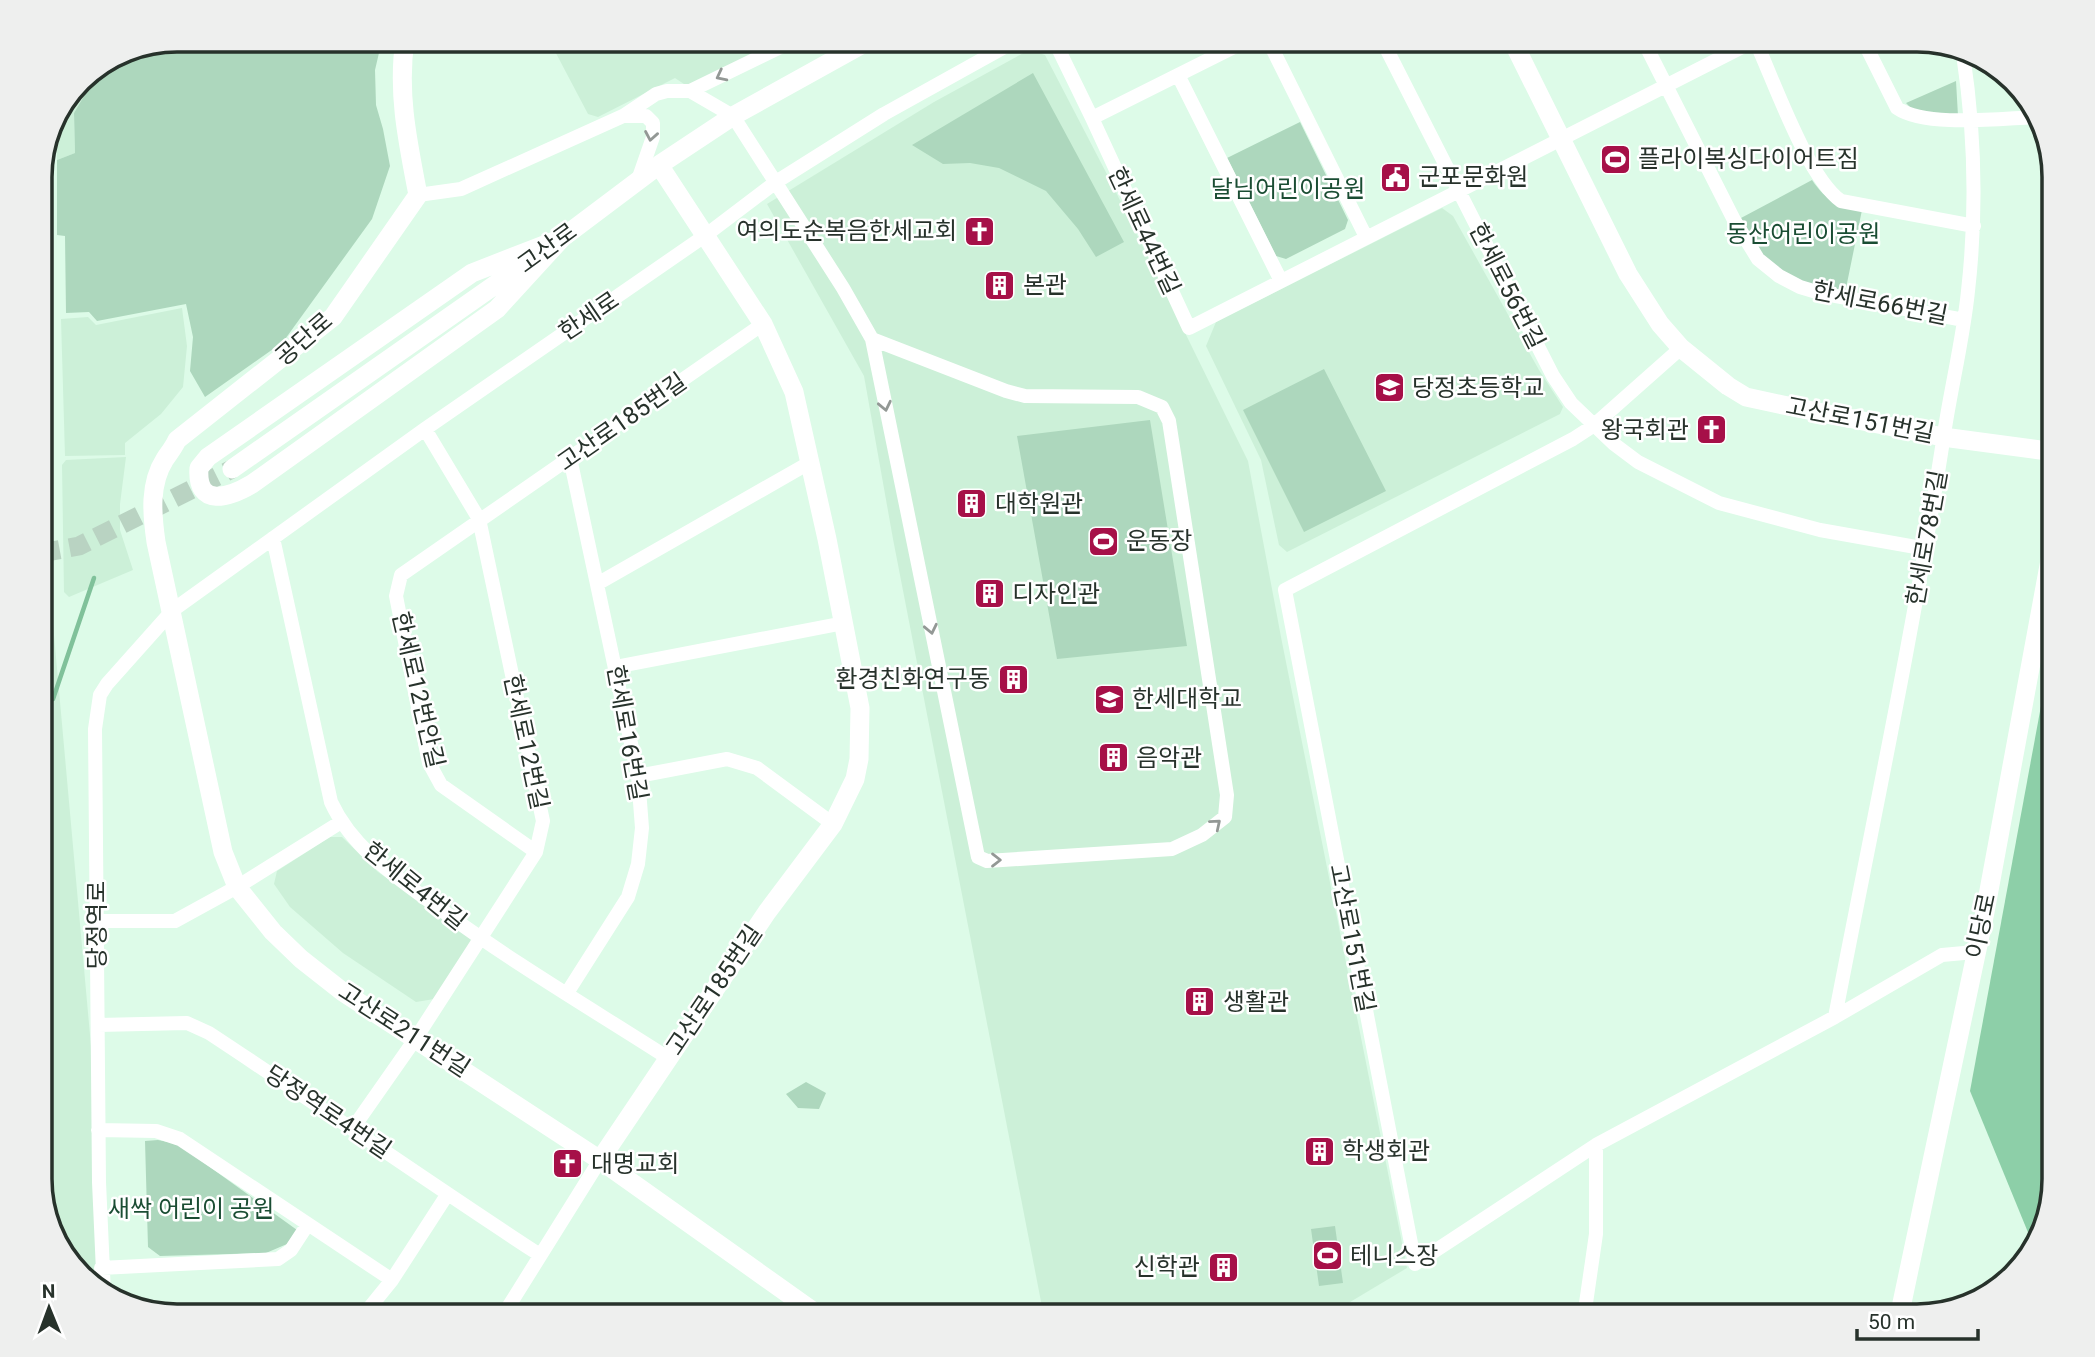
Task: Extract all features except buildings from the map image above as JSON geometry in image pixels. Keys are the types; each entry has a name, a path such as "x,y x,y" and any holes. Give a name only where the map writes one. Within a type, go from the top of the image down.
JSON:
{"street":[{"name":"한세로44번길","path":"1060,52 1189,328 1732,52"},
{"path":"1093,118 1223,52"},
{"path":"1274,52 1366,237"},
{"name":"한세로56번길","path":"1388,52 1553,376 1571,403 1592,426 1638,461 1718,503 1820,530 1927,549"},
{"name":"고산로151번길","path":"1518,52 1628,274 1660,324 1681,348 1728,386 1746,397 1943,437 2042,450"},
{"name":"한세로66번길","path":"1649,52 1734,220 1765,267 1800,287 1820,293 1964,320"},
{"path":"1761,52 1805,152 1830,193 1841,201 1974,226"},
{"path":"1869,52 1897,108 1905,113 1919,118 1971,120 2027,118"},
{"path":"403,53 401,71 405,127 418,195 461,189 623,116 656,94 690,91 769,53"},
{"name":"고산로","path":"232,469 562,238 659,165 733,116 847,53"},
{"name":"한세로","path":"173,610 425,429 706,235 776,182 884,114 994,53"},
{"name":"한세로78번길","path":"1835,1017 1927,549 1964,320 1976,188 1964,62"},
{"path":"1178,75 1281,281"},
{"path":"690,91 733,116 843,288 872,339 978,857 987,861 1172,849 1202,835 1226,817 1227,795 1169,421 1162,407 1138,397 1025,396 872,339"},
{"path":"623,116 646,116 653,123 653,137 637,181"},
{"name":"고산로185번길","path":"600,1160 767,912 833,824 855,779 861,729 860,708 844,623 794,392 763,324 659,165"},
{"name":"공단로","path":"173,610 156,542 152,505 155,482 165,459 177,440 333,317 418,195"},
{"path":"562,238 497,309 252,484 233,495 218,498 208,494 201,486 199,468 208,457 472,272 562,238"},
{"name":"고산로185번길","path":"479,519 763,324"},
{"name":"고산로151번길","path":"1681,348 1592,426 1564,444 1285,590 1415,1264 1596,1145 1835,1017 1942,955 1975,952"},
{"name":"한세로12번길","path":"353,1128 416,1038 536,852 543,821 479,519 425,429"},
{"name":"한세로16번길","path":"567,993 628,897 638,864 642,828 638,776 570,458"},
{"path":"597,584 809,463"},
{"name":"한세로12번안길","path":"479,519 401,575 396,596 429,763 441,785 536,852"},
{"name":"한세로4번길","path":"274,538 331,802 341,822 382,866 481,939 668,1058"},
{"name":"이당로","path":"1901,1305 2007,797 2042,604"},
{"name":"고산로211번길","path":"173,610 223,852 237,887 273,932 301,959 343,992 600,1160 804,1305"},
{"name":"당정역로","path":"102,1279 98,1130 96,710 100,695 107,684 173,610"},
{"path":"615,667 844,623"},
{"path":"638,776 727,759 757,768 833,824"},
{"path":"97,921 175,921 237,887 341,822"},
{"name":"당정역로4번길","path":"98,1025 187,1023 209,1033 540,1255"},
{"path":"98,1130 156,1130 180,1139 391,1280"},
{"path":"1586,1305 1596,1234 1596,1145"},
{"path":"509,1305 600,1160"},
{"path":"371,1305 447,1195"},
{"path":"101,1268 278,1259 291,1250 308,1224"}],"shaded area":[{"path":"556,53 760,53 690,88 675,78 598,117 588,114"},
{"name":"한세대학교","path":"1024,53 1045,55 1111,182 1248,461 1407,1268 1345,1305 1042,1305 893,539 864,376 767,204 934,102"},
{"path":"86,92 74,113 75,153 57,160 57,145 65,122"},
{"name":"당정초등학교","path":"1442,208 1453,216 1539,370 1563,407 1560,414 1287,552 1279,545 1261,460 1206,346 1216,322"},
{"path":"182,308 187,346 183,387 161,414 125,443 125,455 65,456 61,319 88,317 96,325"},
{"path":"126,457 120,504 120,530 133,570 69,597 64,592 62,465 66,460"},
{"path":"53,624 92,1057 97,1274 69,1242 57,1212 53,1187"},
{"path":"330,837 342,837 378,872 470,936 472,947 434,999 416,1002 343,953 290,907 274,884 277,871"}],"green space":[{"path":"379,53 375,70 376,105 390,166 372,219 283,342 205,397 190,371 193,337 186,304 97,321 89,312 66,313 65,236 57,235 57,160 75,153 74,113 86,92 108,74 122,65 153,55"},
{"path":"1033,73 1124,242 1096,257 1078,229 1046,191 999,168 970,163 943,164 912,145"},
{"path":"1956,81 1958,116 1913,110 1906,103"},
{"name":"달님어린이공원","path":"1300,122 1348,220 1345,229 1286,259 1276,256 1227,158"},
{"name":"동산어린이공원","path":"1812,180 1833,201 1862,210 1845,293 1802,283 1761,256 1741,218"},
{"path":"1324,369 1386,491 1304,532 1243,410"},
{"name":"운동장","path":"1150,420 1187,646 1057,659 1017,436"},
{"path":"2042,701 2042,1179 2038,1212 2029,1236 1970,1091"},
{"path":"806,1082 826,1093 819,1109 798,1108 786,1094"},
{"name":"새싹 어린이 공원","path":"158,1140 178,1144 297,1230 287,1244 266,1253 160,1256 148,1247 145,1141"},
{"name":"테니스장","path":"1335,1226 1343,1283 1319,1286 1311,1229"}],"waterway":[{"path":"53,699 94,578"}],"tunnel":[{"path":"53,551 79,546 232,469"}],"place":[{"name":"플라이복싱다이어트짐","path":"1615,159"},
{"name":"군포문화원","path":"1395,177"},
{"name":"여의도순복음한세교회","path":"980,231"},
{"name":"본관","path":"1000,285"},
{"name":"당정초등학교","path":"1389,388"},
{"name":"왕국회관","path":"1712,430"},
{"name":"대학원관","path":"972,504"},
{"name":"운동장","path":"1103,541"},
{"name":"디자인관","path":"989,594"},
{"name":"환경친화연구동","path":"1013,679"},
{"name":"한세대학교","path":"1109,699"},
{"name":"음악관","path":"1113,758"},
{"name":"생활관","path":"1200,1002"},
{"name":"학생회관","path":"1319,1151"},
{"name":"대명교회","path":"568,1164"},
{"name":"테니스장","path":"1327,1256"},
{"name":"신학관","path":"1223,1267"}]}
